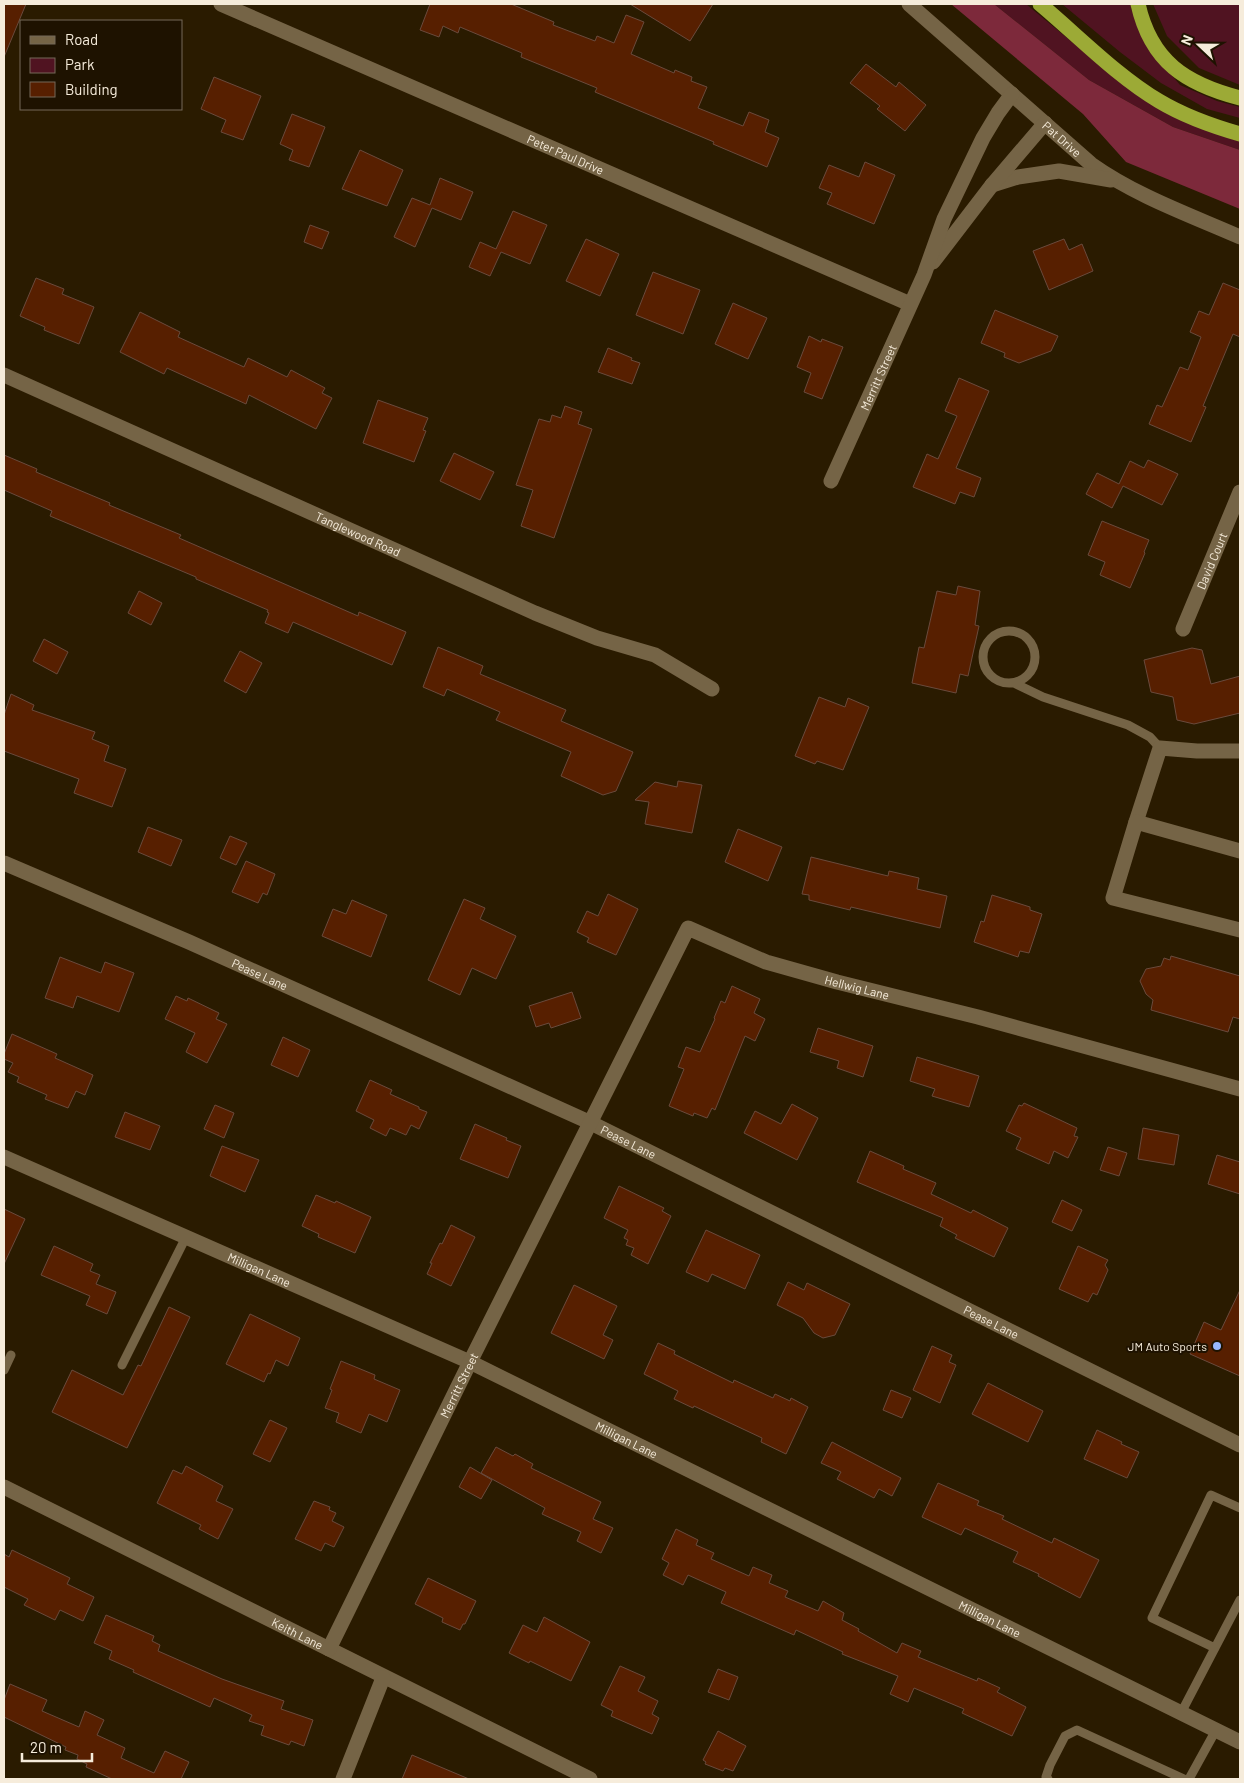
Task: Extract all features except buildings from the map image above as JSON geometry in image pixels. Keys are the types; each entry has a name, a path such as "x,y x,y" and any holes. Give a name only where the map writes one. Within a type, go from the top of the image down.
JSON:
{"highway":[{"path":"1040,4 1125,77 1158,101 1203,122 1240,134"},
{"path":"1138,4 1147,34 1159,53 1174,68 1196,83 1222,94 1240,98"}],"street":[{"name":"Peter Paul Drive","path":"221,4 910,304"},
{"name":"Pat Drive","path":"909,4 1091,164 1117,181 1145,195 1240,237"},
{"name":"Merritt Street","path":"831,480 924,275 944,219 976,150 1012,94"},
{"name":"Merritt Street","path":"924,275 992,185 1044,123"},
{"path":"992,185 1018,177 1059,171 1117,181"},
{"name":"Tanglewood Road","path":"4,375 535,613 597,638 655,655 712,689"},
{"name":"David Court","path":"1183,629 1240,492"},
{"path":"1240,751 1197,751 1160,748 1113,898 1240,930"},
{"path":"1136,822 1240,851"},
{"name":"Pease Lane","path":"4,863 189,942 589,1122 1240,1446"},
{"name":"Hellwig Lane","path":"589,1122 688,928 766,962 837,982 978,1017 1240,1089"},
{"name":"Merritt Street","path":"329,1649 589,1122"},
{"name":"Milligan Lane","path":"4,1157 470,1362 1240,1742"},
{"name":"Keith Lane","path":"4,1487 329,1649 383,1678 590,1779"},
{"path":"343,1779 383,1678"}],"lane":[{"path":"1014,682 1027,676 1032,669 1034,652 1031,644 1025,637 1017,632 1009,631 1000,633 986,644 983,661 986,670 992,677 999,681 1014,682 1043,697 1128,725 1150,737 1160,748"},
{"path":"122,1365 186,1237"},
{"path":"4,1370 11,1356"},
{"path":"1215,1648 1152,1618 1211,1495 1240,1508"},
{"path":"1181,1713 1240,1600"},
{"path":"1048,1779 1046,1777 1050,1765 1065,1736 1077,1730 1184,1779"},
{"path":"1190,1779 1216,1730"}],"green space":[{"path":"994,4 1026,4 1130,90 1240,141 1240,150 1173,127 1089,80"},
{"path":"1062,4 1131,4 1148,47 1180,85 1217,101 1240,107 1240,118 1207,109 1161,83"},
{"path":"1153,4 1240,4 1240,85 1199,68 1167,36"}],"shaded area":[{"path":"951,4 994,4 1089,80 1173,127 1240,150 1240,209 1126,162 1083,114"}],"place":[{"name":"JM Auto Sports","path":"1217,1346"}]}
